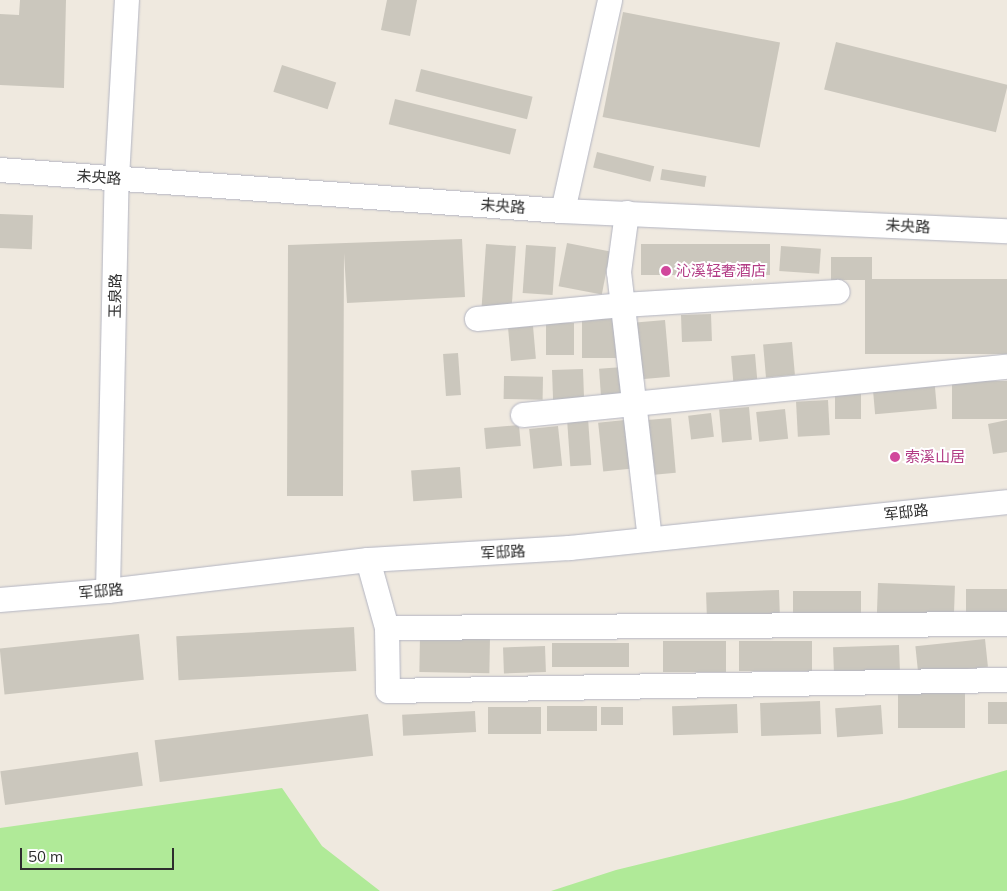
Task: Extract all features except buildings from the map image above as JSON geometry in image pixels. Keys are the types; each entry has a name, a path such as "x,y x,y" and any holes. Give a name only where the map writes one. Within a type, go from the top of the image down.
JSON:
{"street":[{"name":"玉泉路","path":"108,591 117,178 126,0"},
{"path":"563,211 610,0"},
{"name":"未央路","path":"0,170 563,211 1007,231"},
{"path":"627,213 619,272 650,539"},
{"path":"477,319 623,305 838,292"},
{"path":"523,414 1007,367"},
{"name":"军邸路","path":"0,600 108,591 368,560 570,548 1007,502"},
{"path":"368,560 386,628 388,691 1007,680"},
{"path":"386,628 1007,624"}],"green space":[{"path":"1007,770 1007,891 551,891 616,870 903,800"},
{"path":"282,788 322,846 380,891 0,891 0,828"}],"place":[{"name":"沁溪轻奢酒店","path":"666,271"},
{"name":"索溪山居","path":"895,457"}]}
